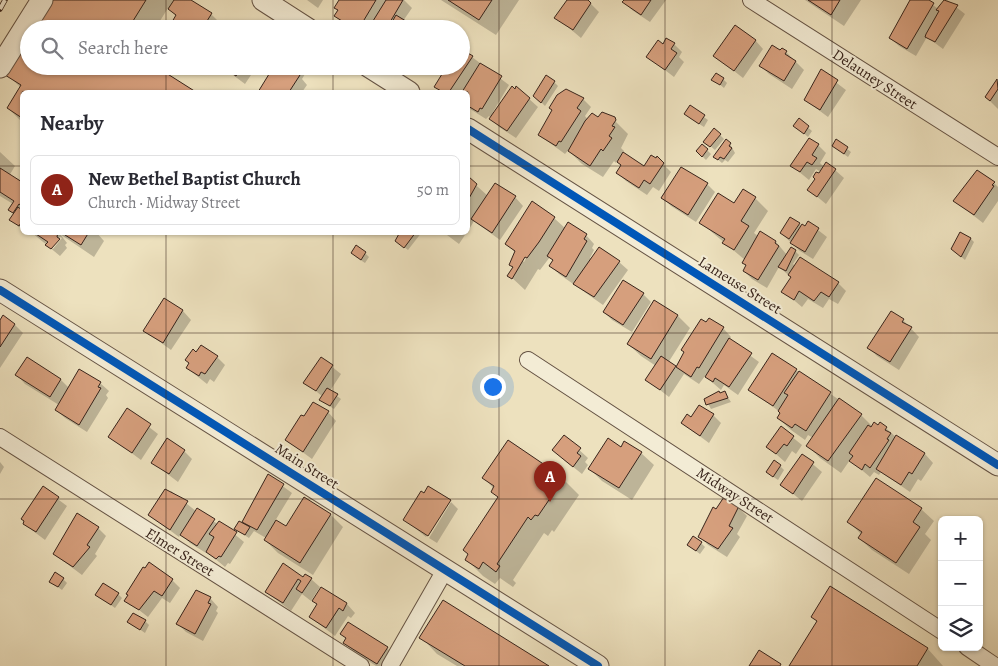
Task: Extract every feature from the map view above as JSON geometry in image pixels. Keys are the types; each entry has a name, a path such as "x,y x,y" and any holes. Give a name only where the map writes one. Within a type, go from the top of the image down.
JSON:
{"street":[{"path":"30,20 42,0"},
{"path":"263,0 294,20"},
{"name":"Delauney Street","path":"751,0 998,157"},
{"path":"0,68 20,36"},
{"path":"382,75 406,90"},
{"name":"Lameuse Street","path":"470,130 998,465"},
{"name":"Main Street","path":"0,290 598,666"},
{"name":"Midway Street","path":"528,360 938,628"},
{"name":"Elmer Street","path":"0,437 361,666"},
{"path":"390,666 445,570"},
{"path":"973,651 995,666"}],"building":[{"path":"53,0 146,0 134,20 41,20"},
{"path":"174,0 191,0 212,13 208,20 173,20 176,15 168,9"},
{"path":"339,0 376,0 364,20 340,20 334,16 338,10 334,8"},
{"path":"386,0 403,0 391,20 374,20"},
{"path":"448,0 492,0 479,20"},
{"path":"567,0 588,0 591,3 573,30 554,18"},
{"path":"624,0 651,0 641,15 622,2"},
{"path":"808,0 840,0 831,15"},
{"path":"910,0 929,0 934,3 907,49 889,38"},
{"path":"944,0 958,5 935,42 925,37 939,11 936,10"},
{"path":"396,15 404,20 393,20"},
{"path":"735,25 756,40 734,71 713,56"},
{"path":"666,38 675,43 671,49 677,53 665,70 646,57 658,40 663,44"},
{"path":"772,45 780,50 782,48 787,51 785,54 796,61 784,81 759,66"},
{"path":"20,52 20,75 169,75 193,90 20,90 20,117 7,108 21,85 5,75"},
{"path":"480,63 502,76 482,109 480,108 478,112 470,107 470,90 463,90"},
{"path":"821,69 838,80 820,110 804,100"},
{"path":"716,73 724,78 720,85 711,80"},
{"path":"268,75 300,75 290,90 259,90"},
{"path":"441,75 460,75 450,90 439,90 434,87"},
{"path":"546,75 555,81 541,103 533,96"},
{"path":"997,79 998,89 990,101 985,97"},
{"path":"512,86 515,89 516,86 530,98 507,131 489,119"},
{"path":"566,89 584,98 577,108 581,111 561,142 559,141 556,146 538,135 552,110 549,108 557,95"},
{"path":"690,105 705,115 699,124 684,114"},
{"path":"602,112 615,117 616,120 612,126 615,127 609,136 612,138 603,151 601,149 590,166 568,151 585,121 592,113 598,117"},
{"path":"799,118 809,126 804,134 793,126"},
{"path":"714,128 721,134 710,147 703,142"},
{"path":"809,138 819,144 812,155 817,158 812,165 807,162 800,172 790,166"},
{"path":"726,139 731,143 729,146 732,148 724,159 720,157 718,160 713,157"},
{"path":"836,139 848,147 844,154 832,146"},
{"path":"702,144 708,149 702,157 696,151"},
{"path":"623,152 644,166 651,155 656,158 657,156 664,163 650,184 644,180 639,188 616,173 621,165 617,162"},
{"path":"826,162 836,169 817,197 807,190 815,179 813,177 816,172 819,173"},
{"path":"681,167 708,183 688,215 661,198"},
{"path":"0,168 20,181 20,205 13,213 8,210 14,201 0,192"},
{"path":"977,170 995,182 974,215 953,201"},
{"path":"470,178 477,184 470,196"},
{"path":"495,183 516,196 492,233 471,219"},
{"path":"743,189 756,197 741,221 749,226 734,250 722,243 725,239 699,223 718,193 734,203"},
{"path":"532,201 555,217 527,258 525,257 512,279 507,276 513,267 509,265 515,251 505,244"},
{"path":"18,207 20,208 19,226 9,220"},
{"path":"790,217 800,223 789,239 780,233"},
{"path":"808,221 819,228 805,252 790,243 802,224 805,226"},
{"path":"568,222 587,234 584,239 587,241 566,277 549,266 553,260 547,256"},
{"path":"760,231 776,241 775,243 779,246 758,280 743,271 746,265 742,263"},
{"path":"960,232 971,238 961,257 951,249"},
{"path":"38,235 57,235 60,239 51,249 45,245 48,242"},
{"path":"65,235 87,235 81,245"},
{"path":"398,235 414,235 404,248 395,241"},
{"path":"356,245 366,252 361,260 351,253"},
{"path":"599,247 620,261 594,297 573,284"},
{"path":"791,247 796,250 786,271 778,267"},
{"path":"800,257 839,282 829,297 821,292 814,301 799,291 794,300 781,292 791,277 788,275"},
{"path":"623,280 644,293 623,325 603,312"},
{"path":"164,298 183,310 163,343 143,331"},
{"path":"654,300 678,315 651,359 627,344"},
{"path":"891,311 904,319 902,322 912,327 890,362 867,348"},
{"path":"3,315 15,324 0,347 0,320"},
{"path":"709,318 724,327 699,368 697,367 691,377 676,367 684,352 681,350 701,319 706,322"},
{"path":"729,338 752,353 729,387 715,378 713,382 705,377"},
{"path":"201,345 218,356 205,374 201,372 199,376 186,368 189,363 185,360 193,349 196,352"},
{"path":"772,353 797,369 773,406 748,390"},
{"path":"661,356 676,366 660,390 645,380"},
{"path":"27,357 61,379 50,397 15,375"},
{"path":"321,357 333,365 316,391 303,383"},
{"path":"79,369 101,382 98,387 101,388 79,425 55,410"},
{"path":"799,371 831,392 806,431 795,424 792,428 777,418 780,413 778,411 788,395 784,393"},
{"path":"327,388 338,394 330,406 319,400"},
{"path":"719,391 720,393 725,391 728,398 706,405 704,399"},
{"path":"839,398 862,414 828,461 806,446"},
{"path":"313,402 329,411 303,452 285,440 301,415 304,416"},
{"path":"699,405 714,414 700,436 681,423 687,414 691,417"},
{"path":"127,408 151,424 132,453 108,437"},
{"path":"874,422 878,425 880,422 887,427 885,430 891,433 887,439 889,440 870,468 865,464 862,470 849,461 853,456 849,453 868,425 871,427"},
{"path":"781,426 794,436 787,446 784,444 776,454 766,447"},
{"path":"564,435 581,448 577,453 581,456 573,467 552,450"},
{"path":"896,435 925,453 912,474 909,472 901,485 876,469"},
{"path":"167,438 185,450 169,474 151,463"},
{"path":"608,438 621,447 624,441 642,452 619,488 588,469"},
{"path":"508,440 564,478 538,516 535,515 531,520 528,517 497,564 500,566 496,572 483,562 479,569 465,560 468,554 463,550 498,497 491,492 494,486 482,478"},
{"path":"802,454 814,462 793,494 780,485"},
{"path":"774,460 781,465 773,477 766,472"},
{"path":"268,474 284,484 257,530 242,522"},
{"path":"876,478 922,508 913,522 920,527 896,563 858,538 862,532 847,522"},
{"path":"43,486 59,497 36,532 23,524 24,521 21,519"},
{"path":"428,486 451,500 428,536 403,520 421,491 424,493"},
{"path":"165,489 188,501 170,530 148,515"},
{"path":"304,497 331,514 300,563 264,540 276,520 286,526"},
{"path":"724,497 739,506 729,526 733,528 718,549 698,537 713,507 716,509"},
{"path":"197,508 215,519 197,546 180,535"},
{"path":"77,513 99,527 87,545 90,547 73,567 53,554"},
{"path":"219,521 237,532 221,557 219,556 216,559 206,552 214,537 209,534"},
{"path":"239,521 250,527 245,535 234,529"},
{"path":"693,536 702,542 696,551 687,545"},
{"path":"149,562 173,579 162,596 154,591 139,610 124,601 128,595 126,594 143,567 145,568"},
{"path":"283,563 303,577 305,574 312,578 302,593 296,589 301,581 298,579 283,603 265,592"},
{"path":"55,572 64,578 58,587 49,582"},
{"path":"103,583 119,593 111,605 95,595"},
{"path":"830,586 928,648 917,666 789,666 817,621 811,617"},
{"path":"321,587 347,603 343,611 339,608 326,628 309,617 317,604 312,601"},
{"path":"196,590 211,597 208,603 211,604 195,634 176,624"},
{"path":"443,600 549,666 465,666 419,638"},
{"path":"133,613 146,620 140,630 127,622"},
{"path":"348,622 388,647 377,664 343,643 346,638 340,634"},
{"path":"759,650 781,664 780,666 749,666"}],"railway":[{"path":"0,9 5,0"}],"cycle path":[{"path":"470,130 998,465"},
{"path":"0,290 598,666"}],"place":[{"name":"New Bethel Baptist Church","path":"550,502"}]}
